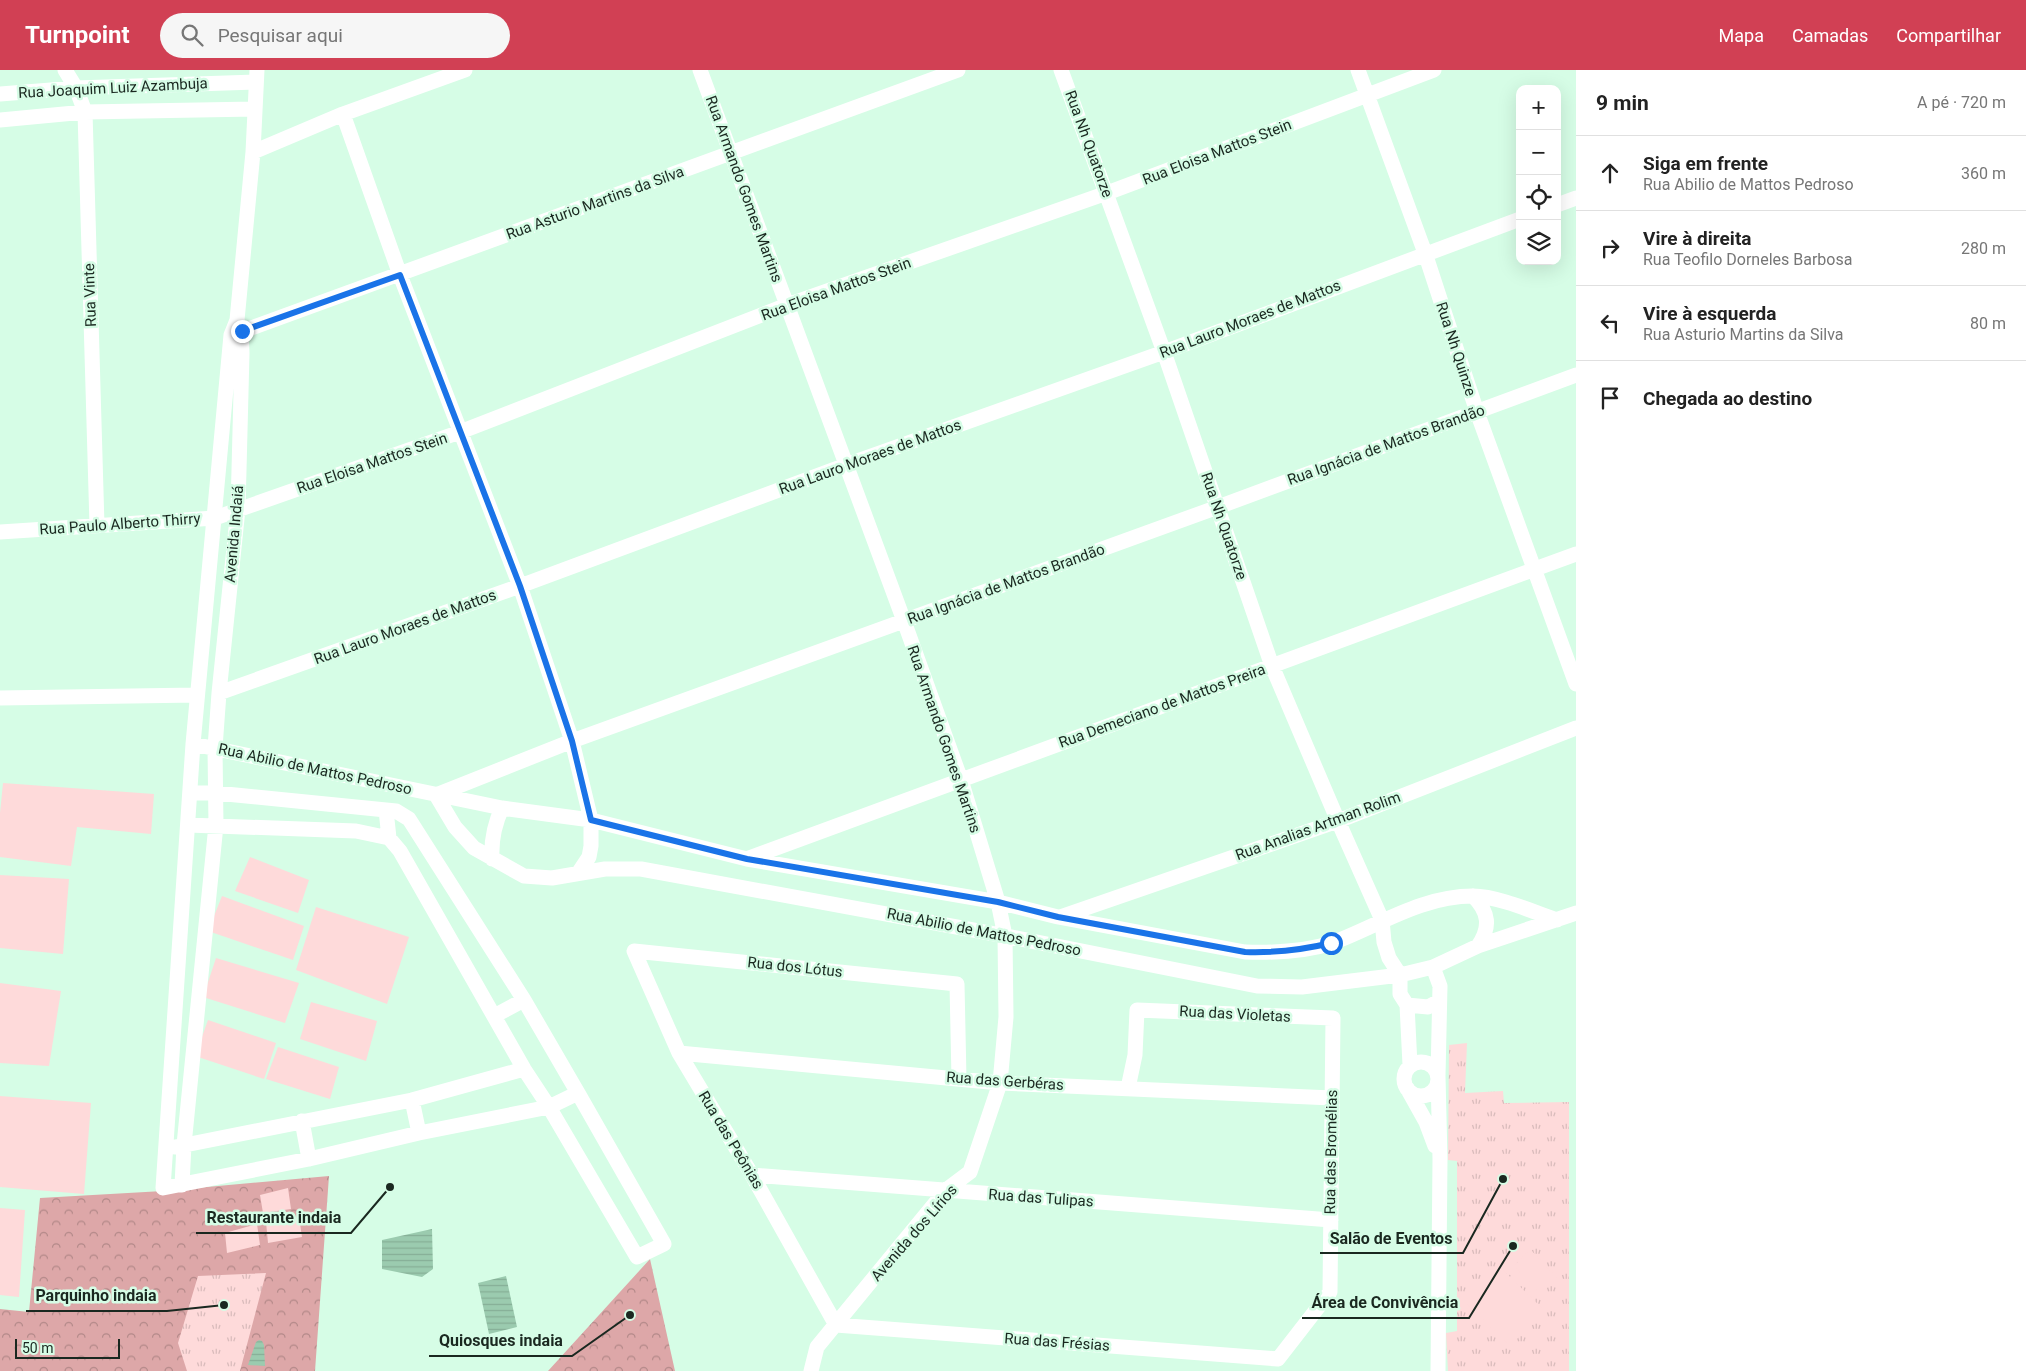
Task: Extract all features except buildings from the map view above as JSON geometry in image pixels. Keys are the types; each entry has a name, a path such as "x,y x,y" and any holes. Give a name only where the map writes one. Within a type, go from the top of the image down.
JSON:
{"street":[{"name":"Rua Vinte","path":"65,70 76,88 86,112 97,526"},
{"path":"253,152 343,114 465,70"},
{"name":"Rua Armando Gomes Martins","path":"700,70 904,621 960,780 1008,936"},
{"name":"Rua Asturio Martins da Silva","path":"237,329 400,275 958,70"},
{"name":"Rua Nh Quatorze","path":"1061,70 1164,352 1272,666 1382,920 1384,942 1389,958 1400,975"},
{"name":"Rua Nh Quinze","path":"1358,70 1425,253 1477,412 1576,684"},
{"name":"Rua Eloisa Mattos Stein","path":"238,509 460,432 787,305 1107,193 1434,70"},
{"name":"Rua Joaquim Luiz Azambuja","path":"0,94 256,76"},
{"name":"Avenida Indaiá","path":"237,329 242,353 238,509 215,748 216,825 184,1145 182,1185 163,1188 197,695 237,329 253,152 256,76"},
{"name":"Rua Joaquim Luiz Azambuja","path":"0,120 86,112 255,109"},
{"path":"343,114 400,275 520,586 572,741 591,820 589,858 579,872"},
{"path":"1561,204 1576,198"},
{"name":"Rua Lauro Moraes de Mattos","path":"219,694 520,586 846,465 1164,352 1517,220"},
{"name":"Rua Ignácia de Mattos Brandão","path":"436,795 572,741 1576,375"},
{"name":"Rua Paulo Alberto Thirry","path":"0,532 215,518 238,509"},
{"name":"Rua Demeciano de Mattos Preira","path":"747,859 1576,554"},
{"path":"0,698 197,695"},
{"name":"Rua Analias Artman Rolim","path":"1058,917 1338,821 1576,728"},
{"name":"Rua Abilio de Mattos Pedroso","path":"193,744 502,808 591,820 747,859 998,902 1058,917 1245,952 1264,953 1301,950 1331,943 1382,920 1440,900 1473,896 1557,920"},
{"path":"190,793 216,793 386,810 396,811 409,819 524,1000 664,1244 637,1258 524,1069 400,851 389,838 386,810"},
{"name":"Rua Abilio de Mattos Pedroso","path":"436,795 455,827 474,848 524,876 552,878 605,869 641,869 1008,936 1257,986 1302,987 1400,975 1434,967 1478,946 1576,913"},
{"path":"492,859 491,844 496,821 502,808"},
{"path":"188,825 356,831 389,838"},
{"path":"1473,896 1482,905 1486,917 1485,936 1478,946"},
{"name":"Avenida dos Lírios","path":"811,1371 817,1347 946,1190 970,1172 1004,1083 1008,936"},
{"name":"Rua dos Lótus","path":"634,951 957,984 959,1079"},
{"name":"Rua das Peônias","path":"634,951 679,1052 752,1175 836,1325"},
{"path":"1434,967 1440,986 1438,1076 1440,1159 1438,1371"},
{"path":"1400,975 1400,994 1407,1005 1410,1066"},
{"path":"494,1016 524,1000"},
{"path":"1407,1005 1428,1007 1439,1001"},
{"name":"Rua das Violetas","path":"1128,1088 1135,1055 1137,1010 1332,1018"},
{"name":"Rua das Bromélias","path":"1278,1365 1330,1292 1332,1018"},
{"name":"Rua das Gerbéras","path":"679,1052 1004,1083 1332,1098"},
{"path":"1406,1087 1415,1094 1427,1094 1435,1087 1438,1076 1433,1067 1425,1062 1420,1062 1410,1066 1405,1073 1404,1083 1406,1087 1426,1122 1440,1159"},
{"path":"166,1148 412,1100 524,1069"},
{"path":"182,1185 309,1160 418,1133 548,1107 578,1092"},
{"path":"412,1100 418,1133"},
{"path":"302,1121 309,1160"},
{"name":"Rua das Tulipas","path":"752,1175 1330,1220"},
{"name":"Rua das Frésias","path":"836,1325 1278,1365"}],"green space":[{"path":"3,783 154,794 151,834 77,827 71,866 0,857 0,813"},
{"path":"250,857 309,880 298,913 235,891"},
{"path":"0,875 69,879 63,954 0,948"},
{"path":"222,896 304,926 293,960 208,931"},
{"path":"316,907 409,937 387,1004 296,970"},
{"path":"216,958 299,983 285,1023 203,997"},
{"path":"0,983 61,991 49,1066 0,1063"},
{"path":"311,1002 377,1021 366,1061 300,1039"},
{"path":"208,1020 276,1043 264,1079 195,1056"},
{"path":"1467,1043 1465,1093 1503,1091 1504,1103 1569,1102 1569,1371 1448,1371 1446,1333 1457,1331 1457,1161 1448,1160 1449,1045"},
{"path":"278,1047 339,1067 330,1099 266,1079"},
{"path":"0,1096 91,1103 84,1194 0,1187"},
{"path":"329,1176 315,1371 0,1371 0,1309 29,1312 40,1198 163,1191"},
{"path":"288,1188 291,1209 263,1213 260,1195"},
{"path":"0,1208 25,1210 19,1297 0,1295"},
{"path":"299,1217 302,1237 268,1243 266,1222"},
{"path":"257,1224 260,1245 227,1253 225,1233"},
{"path":"1530,1249 1557,1278 1541,1294 1514,1266"},
{"path":"650,1259 675,1371 548,1371"},
{"path":"1499,1266 1545,1311 1510,1346 1464,1301"},
{"path":"266,1273 240,1371 187,1371 178,1343 198,1276"}],"shaded area":[{"path":"432,1229 433,1269 422,1277 382,1269 382,1240"},
{"path":"506,1276 517,1327 489,1334 478,1283"},
{"path":"259,1340 264,1345 265,1366 248,1365 256,1342"}],"place":[{"name":"Salão de Eventos","path":"1503,1179"},
{"name":"Restaurante indaia","path":"390,1187"},
{"name":"Área de Convivência","path":"1513,1246"},
{"name":"Parquinho indaia","path":"224,1305"},
{"name":"Quiosques indaia","path":"630,1315"}],"route":[{"path":"242,331 400,275 520,586 572,741 591,820 747,859 998,902 1058,917 1245,952 1274,953 1301,950 1331,943"}]}
